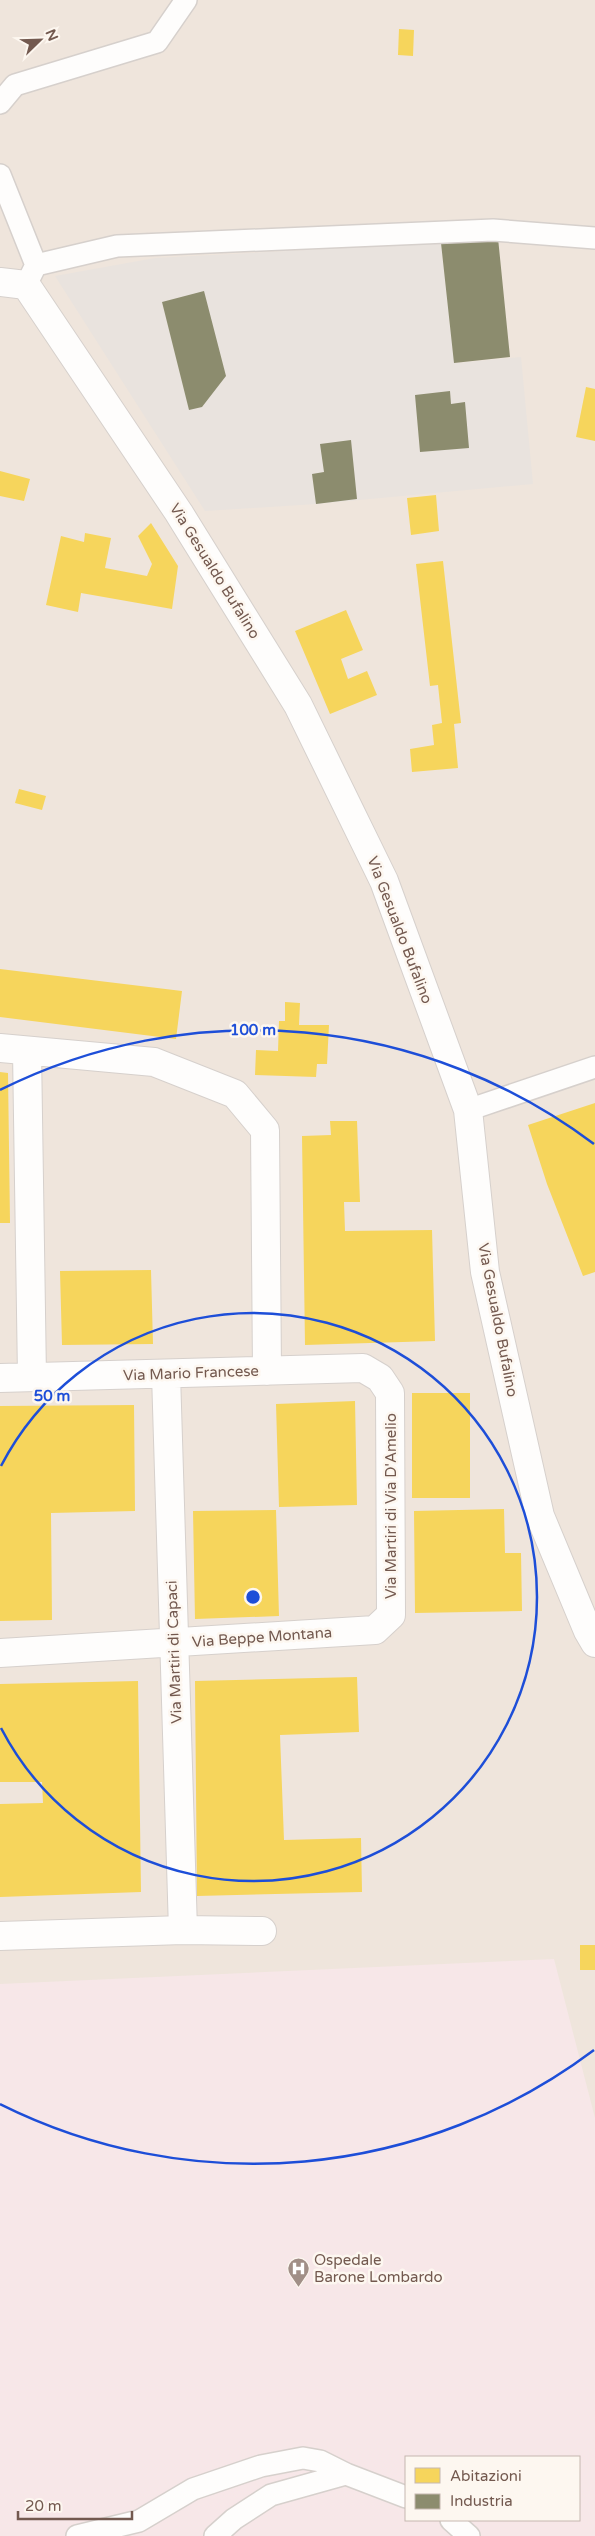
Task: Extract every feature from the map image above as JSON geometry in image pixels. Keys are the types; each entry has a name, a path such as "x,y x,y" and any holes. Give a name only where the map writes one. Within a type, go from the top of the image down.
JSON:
{"street":[{"name":"Via Gesualdo Bufalino","path":"21,277 179,513 298,705 384,881 468,1110 485,1272 540,1516 588,1631 595,1643"},
{"path":"0,1048 154,1062 235,1094 265,1130 267,1371"},
{"path":"27,1050 32,1377"},
{"name":"Via Mario Francese","path":"0,1378 363,1368 380,1378"},
{"name":"Via Martiri di Capaci","path":"166,1374 182,1930"},
{"name":"Via Martiri di Via D'Amelio","path":"375,1630 391,1616 390,1393 380,1378"},
{"name":"Via Beppe Montana","path":"0,1653 375,1630"},
{"path":"0,1936 182,1930 262,1931"}],"lane":[{"path":"0,103 15,85 157,42 186,0"},
{"path":"0,175 21,277 117,246 493,230 595,238"},
{"path":"468,1110 595,1067"},
{"path":"77,2536 139,2521 193,2489 261,2466 303,2458 320,2461 346,2474 405,2497"},
{"path":"215,2536 234,2519 271,2495 346,2474"},
{"path":"453,2521 469,2536"}],"shaded area":[{"path":"0,0 595,0 595,2536 0,2536"},
{"path":"441,243 455,363 521,357 533,484 316,504 205,511 55,276 155,258"},
{"name":"Ospedale Barone Lombardo","path":"554,1959 595,2118 595,2536 0,2536 0,1984"}],"building: Abitazioni":[{"path":"399,29 414,30 413,56 398,55"},
{"path":"586,387 595,389 595,441 576,437"},
{"path":"0,471 30,479 24,501 0,496"},
{"path":"436,495 439,531 411,535 407,498"},
{"path":"151,523 178,566 172,609 81,593 78,612 46,605 61,536 84,542 85,533 111,538 105,568 147,576 152,564 138,536"},
{"path":"443,561 461,723 454,724 458,768 412,772 410,749 434,745 432,725 442,723 438,685 430,686 416,564"},
{"path":"346,610 363,650 341,659 348,679 367,671 377,695 330,714 295,631"},
{"path":"19,789 46,796 42,810 15,803"},
{"path":"0,969 182,991 176,1039 0,1017"},
{"path":"285,1002 300,1003 299,1025 329,1025 327,1064 317,1064 316,1077 255,1075 256,1050 278,1051 279,1021 285,1021"},
{"path":"0,1072 8,1073 10,1223 0,1223"},
{"path":"595,1103 595,1272 583,1276 547,1184 528,1125"},
{"path":"330,1121 357,1121 360,1202 344,1202 345,1231 432,1230 435,1341 305,1345 302,1136 331,1135"},
{"path":"151,1270 153,1344 62,1345 60,1271"},
{"path":"412,1393 470,1393 470,1498 412,1498"},
{"path":"355,1401 357,1505 279,1507 276,1404"},
{"path":"134,1405 135,1511 51,1513 52,1620 0,1621 0,1406"},
{"path":"504,1509 505,1553 521,1553 522,1611 415,1613 414,1511"},
{"path":"276,1510 279,1616 195,1619 193,1511"},
{"path":"357,1677 359,1732 280,1735 284,1840 361,1838 362,1892 197,1896 195,1681"},
{"path":"138,1681 141,1892 0,1897 0,1804 43,1803 42,1782 0,1782 0,1684"},
{"path":"580,1945 595,1945 595,1970 580,1970"}],"building: Industria":[{"path":"498,238 510,357 454,363 441,243"},
{"path":"204,291 226,376 202,407 189,410 162,302"},
{"path":"450,391 451,404 465,402 469,448 420,452 415,395"},
{"path":"351,440 357,499 316,504 312,474 324,472 320,444"}],"place":[{"name":"Ospedale Barone Lombardo","path":"298,2288"}]}
